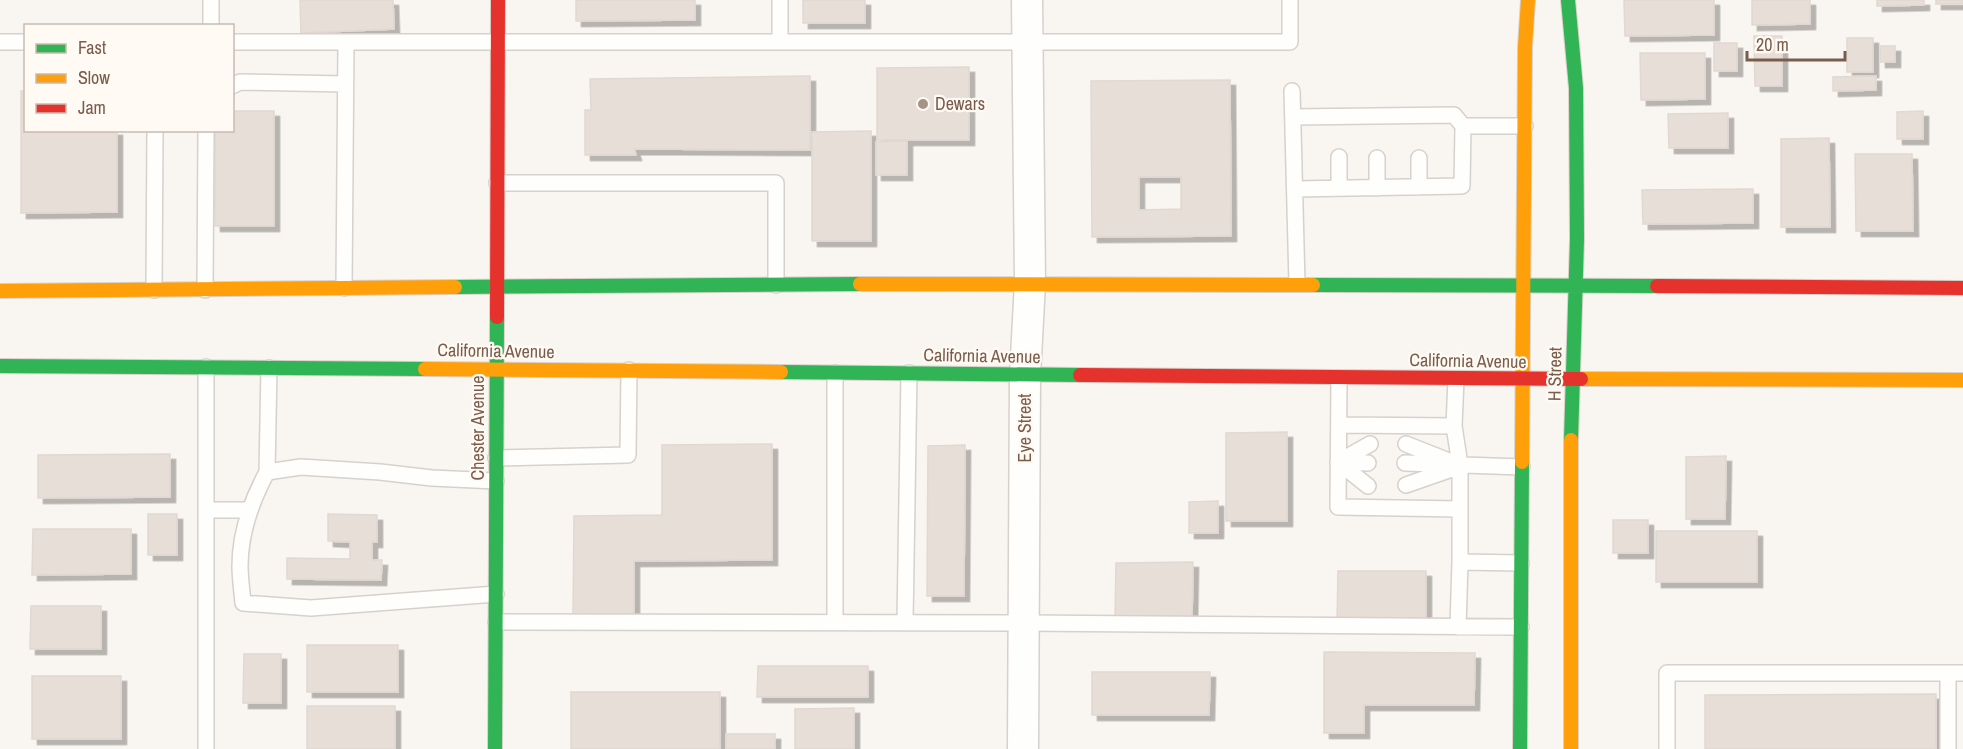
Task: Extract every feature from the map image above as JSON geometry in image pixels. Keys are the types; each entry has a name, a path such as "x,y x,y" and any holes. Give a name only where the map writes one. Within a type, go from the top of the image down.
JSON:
{"main road":[{"name":"Chester Avenue","path":"495,749 498,0"},
{"name":"H Street","path":"1520,749 1525,47 1528,0"},
{"name":"H Street","path":"1568,0 1576,88 1570,749"},
{"path":"0,291 1030,283 1963,288"},
{"name":"California Avenue","path":"0,366 1573,380 1963,380"}],"street":[{"name":"Eye Street","path":"1023,749 1026,375 1030,283 1027,0"}],"lane":[{"path":"211,0 211,24"},
{"path":"780,0 780,42"},
{"path":"234,42 1290,42 1290,0"},
{"path":"0,42 24,42"},
{"path":"344,288 346,42"},
{"path":"234,85 240,82 345,84"},
{"path":"1292,91 1297,284"},
{"path":"1293,117 1339,120 1418,120 1454,115 1463,126 1462,186 1295,189"},
{"path":"1463,126 1525,126"},
{"path":"154,290 155,132"},
{"path":"205,290 207,132"},
{"path":"1339,157 1339,188"},
{"path":"1377,158 1377,188"},
{"path":"1419,158 1419,187"},
{"path":"497,183 776,183 776,285"},
{"path":"206,367 206,749"},
{"path":"269,368 267,472 254,498 244,534 239,564 243,603 311,608 495,594"},
{"path":"496,458 628,455 629,370"},
{"path":"835,373 835,622"},
{"path":"905,622 909,374"},
{"path":"1339,378 1338,507 1460,509"},
{"path":"1456,379 1454,426 1460,465 1458,627"},
{"path":"1339,425 1454,426"},
{"path":"1338,462 1370,444"},
{"path":"1406,444 1460,465"},
{"path":"1338,462 1368,463"},
{"path":"1338,462 1368,486"},
{"path":"1405,463 1522,466"},
{"path":"1406,485 1460,465"},
{"path":"267,472 302,467 496,481"},
{"path":"206,510 250,510"},
{"path":"1460,562 1521,563"},
{"path":"496,622 905,622 1521,627"},
{"path":"1667,749 1667,673 1956,673 1948,749"}],"building":[{"path":"300,0 393,0 394,29 301,33"},
{"path":"576,0 695,0 695,20 576,21"},
{"path":"803,0 865,0 865,23 803,23"},
{"path":"1624,0 1714,0 1714,35 1625,36"},
{"path":"1752,0 1810,0 1810,24 1752,25"},
{"path":"1877,0 1924,0 1924,5 1877,6"},
{"path":"1936,0 1963,0 1963,4 1936,4"},
{"path":"1754,36 1782,36 1782,86 1755,86"},
{"path":"1847,38 1873,38 1873,72 1847,72"},
{"path":"1714,43 1737,43 1737,71 1714,71"},
{"path":"1880,46 1895,46 1895,62 1880,62"},
{"path":"1640,53 1705,53 1705,99 1641,100"},
{"name":"Dewars","path":"969,67 969,140 877,140 877,68"},
{"path":"810,76 810,150 634,149 636,155 585,155 585,110 591,110 590,79"},
{"path":"1876,76 1876,90 1833,91 1833,77"},
{"path":"1230,80 1231,236 1092,237 1091,81","holes":["1139,177 1181,177 1181,209 1139,210"]},
{"path":"21,91 24,91 24,132 117,132 117,212 21,213"},
{"path":"234,111 274,111 274,226 215,226 215,132 234,132"},
{"path":"1923,111 1923,139 1897,139 1897,112"},
{"path":"1728,113 1728,148 1669,148 1668,114"},
{"path":"871,131 871,241 812,241 812,132"},
{"path":"1829,138 1830,227 1781,227 1781,139"},
{"path":"907,141 907,175 876,175 876,142"},
{"path":"1855,154 1912,154 1913,231 1856,231"},
{"path":"1753,189 1753,223 1643,224 1642,190"},
{"path":"1287,432 1287,521 1226,521 1226,433"},
{"path":"772,444 772,560 634,561 634,617 573,617 574,516 662,515 662,445"},
{"path":"965,445 964,596 927,596 928,446"},
{"path":"170,454 170,497 38,498 38,455"},
{"path":"1726,456 1725,519 1686,519 1686,457"},
{"path":"1218,501 1218,533 1189,533 1189,502"},
{"path":"148,514 177,514 177,555 148,555"},
{"path":"328,514 377,515 377,542 372,542 372,560 382,560 381,580 287,579 287,558 350,559 350,542 328,541"},
{"path":"1613,520 1648,520 1648,553 1613,553"},
{"path":"33,529 131,529 131,574 32,575"},
{"path":"1656,531 1757,531 1757,582 1656,582"},
{"path":"1193,562 1192,619 1115,619 1116,563"},
{"path":"1338,571 1426,571 1426,620 1337,621"},
{"path":"31,606 101,606 101,649 30,649"},
{"path":"307,645 398,645 398,692 307,692"},
{"path":"1324,652 1475,653 1474,705 1364,705 1364,733 1324,733"},
{"path":"244,654 281,654 281,703 243,703"},
{"path":"758,666 868,666 868,697 757,697"},
{"path":"1092,672 1210,672 1209,715 1092,715"},
{"path":"32,676 121,676 121,739 32,739"},
{"path":"571,692 720,692 720,749 571,749"},
{"path":"1936,694 1936,749 1705,749 1705,695"},
{"path":"307,706 395,706 395,749 307,749"},
{"path":"854,708 854,749 795,749 795,709"},
{"path":"726,734 775,734 775,749 726,749"}],"traffic: fast":[{"path":"1568,0 1576,88 1577,239 1571,440"},
{"path":"455,287 860,284"},
{"path":"1313,285 1657,286"},
{"path":"495,749 497,317"},
{"path":"0,366 425,369"},
{"path":"781,372 1080,375"},
{"path":"1520,749 1522,462"}],"traffic: slow":[{"path":"1522,462 1525,47 1528,0"},
{"path":"860,284 1313,285"},
{"path":"0,291 455,287"},
{"path":"425,369 781,372"},
{"path":"1581,379 1963,380"},
{"path":"1571,440 1571,749"}],"traffic: jam":[{"path":"497,317 498,0"},
{"path":"1657,286 1963,288"},
{"path":"1080,375 1581,379"}],"place":[{"name":"Dewars","path":"923,104"}]}
